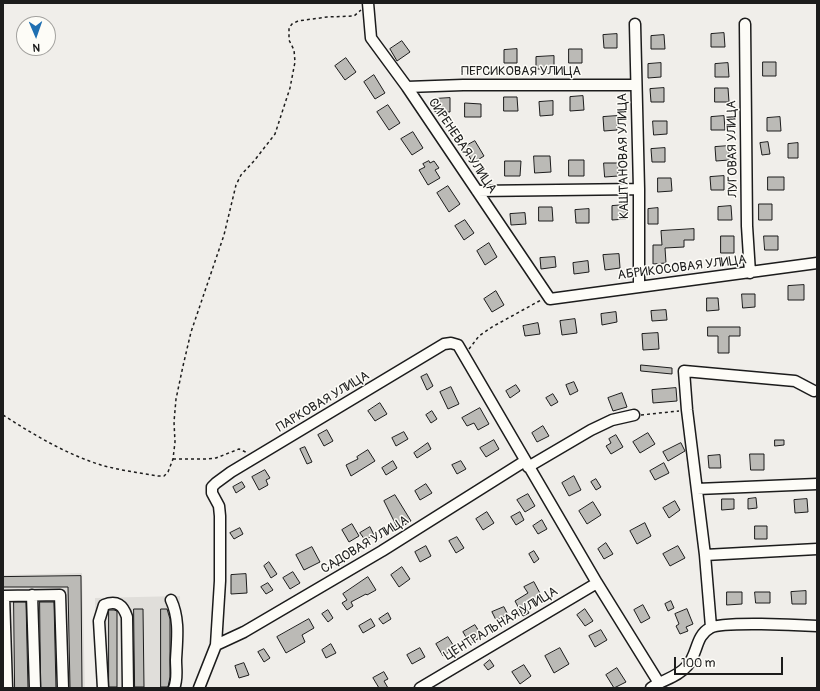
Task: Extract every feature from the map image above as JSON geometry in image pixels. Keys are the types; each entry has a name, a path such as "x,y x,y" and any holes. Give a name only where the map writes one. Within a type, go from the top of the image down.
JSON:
{"street":[{"name":"СИРЕНЕВАЯ УЛИЦА","path":"368,5 370,38 407,87 549,298"},
{"name":"КАШТАНОВАЯ УЛИЦА","path":"635,24 639,189 639,286"},
{"name":"ЛУГОВАЯ УЛИЦА","path":"745,24 747,226 750,273"},
{"name":"ПЕРСИКОВАЯ УЛИЦА","path":"407,87 463,85 636,85"},
{"path":"476,191 639,189"},
{"name":"АБРИКОСОВАЯ УЛИЦА","path":"549,298 750,273 817,263"},
{"name":"ПАРКОВАЯ УЛИЦА","path":"216,644 220,581 220,516 218,506 212,493 212,487 253,459 444,344 451,342 458,345 463,355"},
{"path":"463,355 656,686 677,675 687,667 694,654 699,638 711,627 726,624 817,626"},
{"path":"711,627 705,555 687,410 684,371 795,381 814,391"},
{"name":"САДОВАЯ УЛИЦА","path":"216,644 244,632 526,464 612,420 634,415"},
{"path":"697,489 817,484"},
{"path":"705,555 817,549"},
{"name":"ЦЕНТРАЛЬНАЯ УЛИЦА","path":"420,688 597,583"},
{"path":"7,688 4,596 32,595 60,595 63,688"},
{"path":"32,595 35,688"},
{"path":"171,600 175,609 178,634 177,680 174,688"},
{"path":"103,688 99,621 104,605 110,603 118,604 124,609 127,617 128,688"},
{"path":"199,688 216,644"}],"path":[{"path":"3,415 31,433 70,453 102,465 158,476 164,476 168,472 173,458 175,442 174,422 176,398 191,332 224,235 236,185 241,175 275,134 290,88 295,62 294,50 289,40 289,28 292,24 298,21 327,17 354,16 368,5"},
{"path":"463,355 472,347 479,336 492,327 549,298"},
{"path":"634,415 687,410"},
{"path":"173,458 216,458 239,449 248,452 253,459"}],"shaded area":[{"path":"82,573 85,688 3,688 3,575"},
{"path":"180,596 182,688 96,688 95,598"}],"building":[{"path":"724,33 725,47 711,47 711,34"},
{"path":"617,34 617,48 604,48 603,35"},
{"path":"664,35 665,49 651,49 651,36"},
{"path":"402,41 410,52 397,61 390,49"},
{"path":"517,49 517,63 504,63 504,50"},
{"path":"569,49 582,49 582,63 569,63"},
{"path":"554,56 554,69 536,69 536,57"},
{"path":"346,58 356,72 345,80 335,66"},
{"path":"763,62 776,62 776,76 763,76"},
{"path":"661,63 661,77 648,78 648,64"},
{"path":"728,63 729,77 715,77 715,64"},
{"path":"374,75 385,93 375,99 364,82"},
{"path":"664,88 664,102 651,102 650,89"},
{"path":"715,88 728,88 729,102 715,102"},
{"path":"583,96 584,110 570,111 570,97"},
{"path":"504,97 517,97 518,111 504,111"},
{"path":"450,98 450,112 435,112 434,99"},
{"path":"553,101 553,115 540,116 539,102"},
{"path":"465,103 481,104 481,117 465,117"},
{"path":"388,105 400,123 389,130 377,112"},
{"path":"617,116 617,130 604,131 603,117"},
{"path":"724,116 725,130 711,130 711,117"},
{"path":"780,117 781,131 767,131 767,118"},
{"path":"653,121 667,121 667,134 654,135"},
{"path":"413,132 423,148 412,155 401,139"},
{"path":"475,141 484,156 473,163 464,147"},
{"path":"768,142 770,154 762,155 760,143"},
{"path":"798,143 798,158 788,158 788,144"},
{"path":"729,146 729,160 716,161 715,147"},
{"path":"665,148 665,162 652,162 651,149"},
{"path":"534,156 550,156 551,172 535,173"},
{"path":"569,160 584,160 584,176 569,176"},
{"path":"429,161 430,163 434,161 439,168 435,170 440,178 428,185 419,170 425,167 423,164"},
{"path":"505,161 521,161 520,176 505,176"},
{"path":"604,163 618,163 618,176 605,177"},
{"path":"724,176 724,190 711,190 710,177"},
{"path":"768,177 784,177 784,190 768,190"},
{"path":"658,178 671,178 672,191 658,192"},
{"path":"448,186 460,204 449,212 437,193"},
{"path":"759,204 772,204 772,220 759,220"},
{"path":"625,205 626,219 612,220 612,206"},
{"path":"731,206 732,220 718,220 718,207"},
{"path":"539,207 552,207 553,221 539,221"},
{"path":"658,208 658,224 648,224 648,209"},
{"path":"589,209 589,223 576,223 575,210"},
{"path":"525,213 526,224 511,225 510,214"},
{"path":"465,220 474,233 464,240 455,226"},
{"path":"694,229 694,240 684,240 684,247 665,248 666,263 653,264 653,245 662,245 661,231"},
{"path":"721,236 734,236 734,253 721,253"},
{"path":"764,236 778,236 778,250 765,250"},
{"path":"489,243 497,257 485,265 477,251"},
{"path":"619,254 620,268 605,270 603,255"},
{"path":"555,257 556,267 541,269 540,258"},
{"path":"588,261 589,272 574,274 573,263"},
{"path":"804,285 804,300 788,300 788,286"},
{"path":"496,291 504,305 492,312 484,299"},
{"path":"742,294 755,294 755,307 743,308"},
{"path":"707,298 718,298 719,310 707,311"},
{"path":"666,310 667,320 652,321 651,311"},
{"path":"616,312 617,322 602,325 601,314"},
{"path":"575,319 577,333 562,335 560,321"},
{"path":"538,323 540,334 525,336 523,326"},
{"path":"708,327 740,327 740,336 729,336 729,353 718,353 718,336 708,336"},
{"path":"658,333 659,349 643,350 642,334"},
{"path":"641,365 672,368 672,374 641,371"},
{"path":"427,374 433,386 427,390 421,377"},
{"path":"574,382 578,391 570,395 566,385"},
{"path":"516,385 520,391 510,398 506,391"},
{"path":"451,387 459,404 448,409 440,392"},
{"path":"676,388 677,401 653,403 652,390"},
{"path":"622,393 627,407 613,411 608,398"},
{"path":"553,394 558,402 551,406 546,398"},
{"path":"380,403 387,414 375,421 368,411"},
{"path":"480,408 489,424 478,430 474,423 467,426 462,418"},
{"path":"432,411 437,419 431,423 426,415"},
{"path":"543,426 549,436 537,442 532,433"},
{"path":"327,430 333,441 324,446 318,435"},
{"path":"404,432 408,439 396,446 392,438"},
{"path":"648,433 655,444 640,453 633,442"},
{"path":"616,435 623,447 611,454 606,446 611,443 609,439"},
{"path":"494,440 499,449 486,457 480,448"},
{"path":"775,440 784,440 784,445 775,446"},
{"path":"428,443 431,449 417,458 414,453"},
{"path":"681,443 685,451 668,461 663,452"},
{"path":"305,447 312,462 307,464 300,449"},
{"path":"368,450 375,461 351,476 346,465 358,459 357,457"},
{"path":"750,454 764,454 764,470 751,470"},
{"path":"720,455 721,468 709,468 708,456"},
{"path":"393,461 397,468 386,475 382,468"},
{"path":"461,461 466,469 457,474 452,465"},
{"path":"664,463 669,473 655,480 650,471"},
{"path":"265,470 270,478 266,480 268,485 259,490 252,477"},
{"path":"574,476 581,490 569,496 562,483"},
{"path":"596,479 601,487 596,490 591,482"},
{"path":"242,482 245,487 236,493 233,487"},
{"path":"426,484 432,493 420,500 415,491"},
{"path":"528,494 535,506 525,512 517,500"},
{"path":"395,495 411,521 398,529 384,501"},
{"path":"756,498 757,508 748,509 748,499"},
{"path":"722,499 734,499 734,509 722,510"},
{"path":"807,499 808,512 795,513 794,500"},
{"path":"675,501 680,510 669,518 663,508"},
{"path":"593,502 601,515 587,524 579,511"},
{"path":"487,512 494,523 483,530 476,519"},
{"path":"520,512 524,520 516,525 511,517"},
{"path":"542,520 547,529 538,534 533,526"},
{"path":"645,523 651,536 637,544 630,531"},
{"path":"352,524 359,536 349,542 342,530"},
{"path":"755,526 767,526 767,539 755,539"},
{"path":"370,527 374,535 365,540 360,533"},
{"path":"240,528 243,534 234,539 230,533"},
{"path":"457,537 464,548 456,553 449,541"},
{"path":"606,543 613,554 604,559 598,549"},
{"path":"426,546 431,556 420,562 415,552"},
{"path":"678,546 685,558 670,566 663,554"},
{"path":"312,547 320,562 304,570 296,555"},
{"path":"534,551 539,559 534,563 529,554"},
{"path":"269,562 277,574 271,578 264,566"},
{"path":"402,567 410,579 399,587 391,575"},
{"path":"293,572 300,583 290,589 283,578"},
{"path":"246,574 247,593 231,594 231,575"},
{"path":"81,576 82,688 70,688 68,587 3,587 3,577"},
{"path":"368,577 376,590 351,602 353,606 347,610 342,603 347,600 343,594"},
{"path":"534,582 542,597 525,606 529,613 523,616 515,601 528,593 524,587"},
{"path":"268,583 273,590 266,594 261,587"},
{"path":"806,591 806,604 792,604 791,592"},
{"path":"727,592 742,592 742,604 727,605"},
{"path":"755,592 770,592 770,603 756,603"},
{"path":"671,601 674,608 668,611 665,604"},
{"path":"14,602 26,602 28,688 15,688"},
{"path":"40,602 54,602 56,688 41,688"},
{"path":"643,605 650,618 641,623 634,610"},
{"path":"504,607 508,615 496,620 492,612"},
{"path":"134,609 143,609 144,687 135,687"},
{"path":"161,609 167,609 170,619 170,677 168,687 161,687"},
{"path":"585,609 593,621 585,626 577,615"},
{"path":"687,609 693,624 686,627 688,631 680,634 676,626 679,624 675,614"},
{"path":"109,610 117,611 117,687 109,687"},
{"path":"328,610 333,618 328,622 322,614"},
{"path":"388,613 391,619 383,624 379,619"},
{"path":"309,619 314,628 302,635 305,642 286,653 277,637"},
{"path":"371,619 375,626 363,633 359,626"},
{"path":"475,625 482,636 470,644 463,632"},
{"path":"601,630 607,640 595,647 589,636"},
{"path":"448,637 455,648 443,656 436,644"},
{"path":"331,644 336,653 326,658 322,650"},
{"path":"420,648 425,657 412,664 407,655"},
{"path":"560,648 569,664 554,673 545,656"},
{"path":"264,649 270,658 264,662 258,652"},
{"path":"490,660 494,666 488,670 484,665"},
{"path":"244,663 249,675 239,678 235,666"},
{"path":"524,665 531,676 520,684 512,672"},
{"path":"617,668 626,682 614,688 606,675"},
{"path":"384,672 388,679 384,681 388,688 379,688 373,678"}]}
